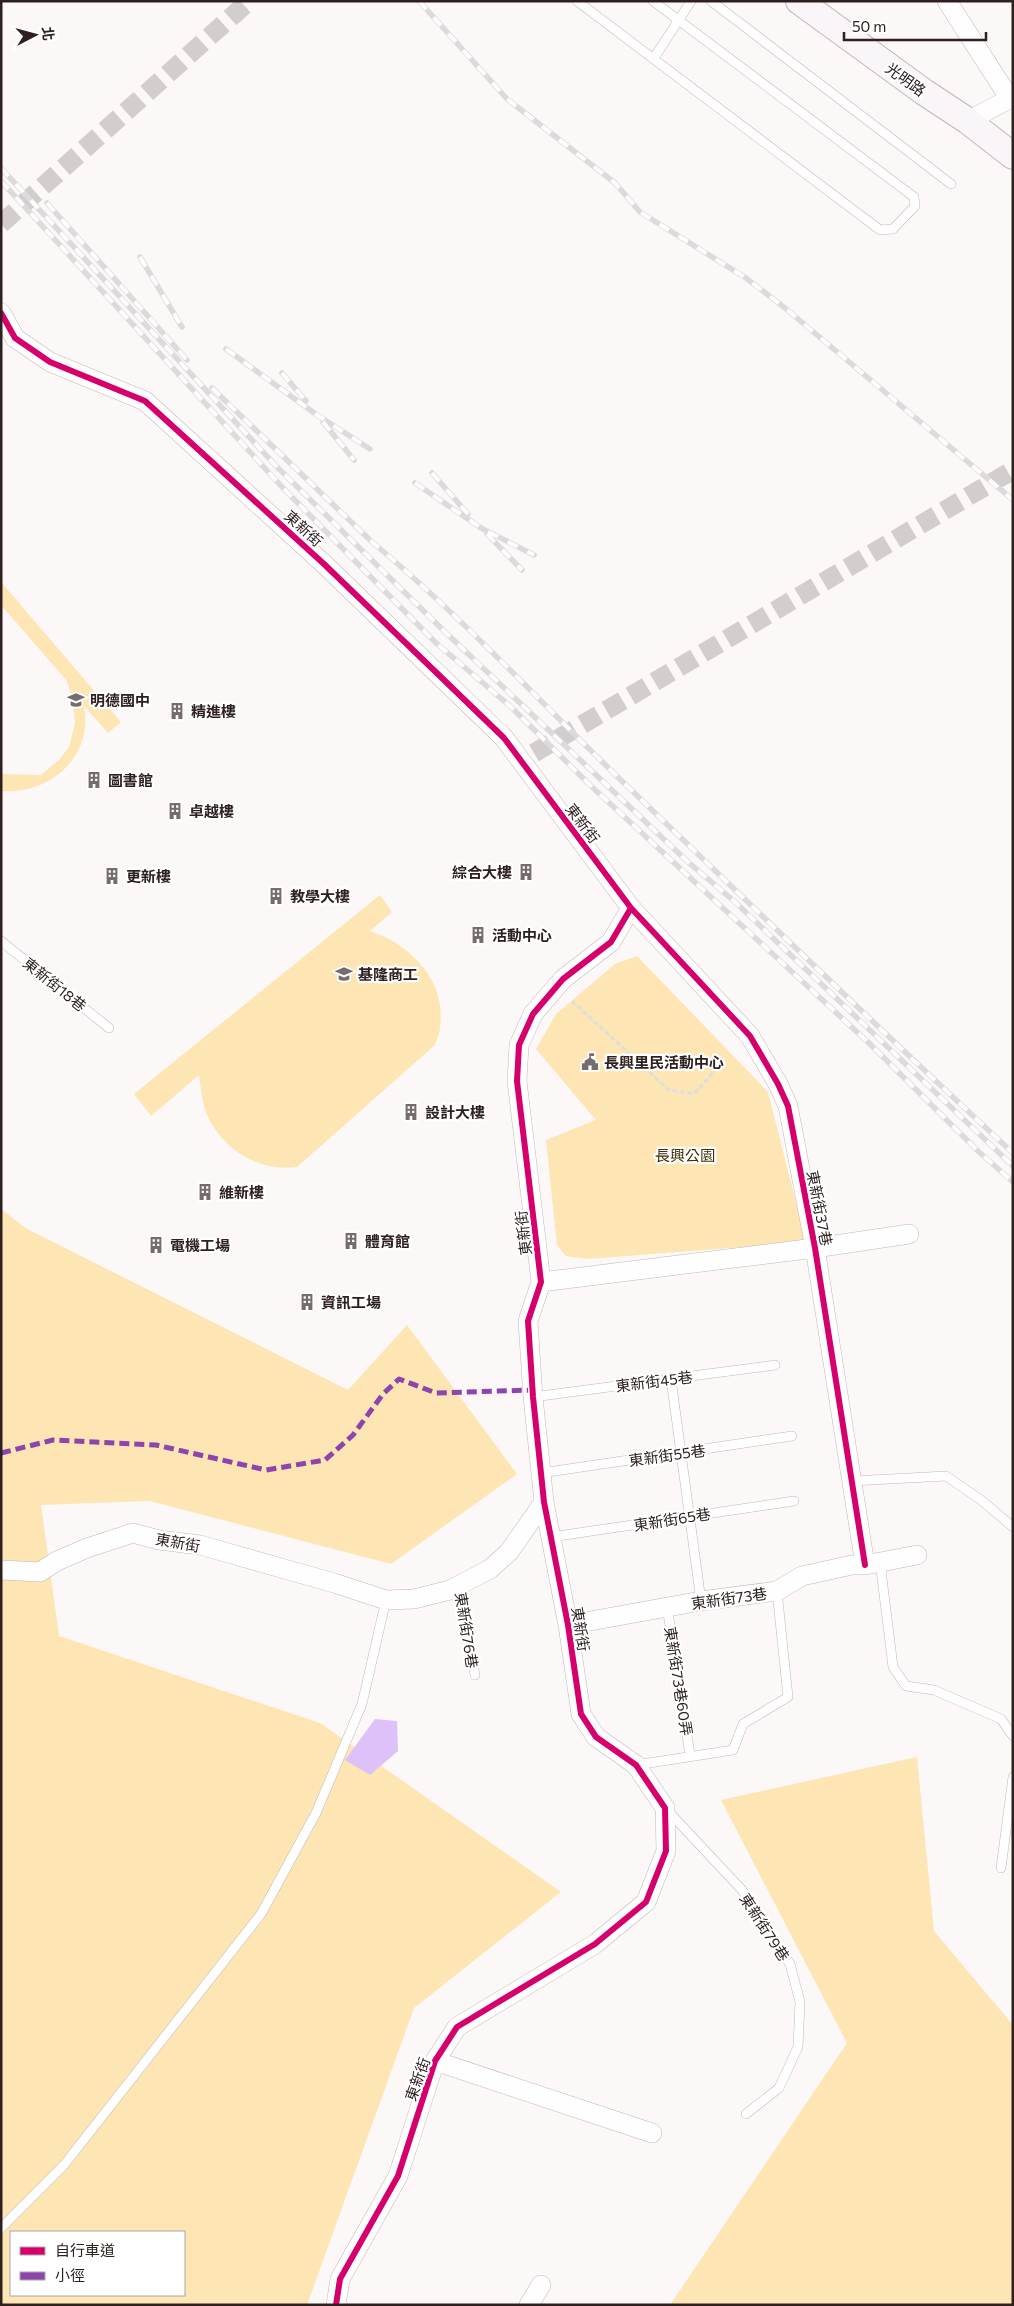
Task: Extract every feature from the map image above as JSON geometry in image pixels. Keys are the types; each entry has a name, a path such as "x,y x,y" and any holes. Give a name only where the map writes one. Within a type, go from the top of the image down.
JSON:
{"street":[{"name":"光明路","path":"799,1 924,92 968,121 1013,156"},
{"path":"947,1 1011,98 968,121"},
{"name":"東新街","path":"1,312 15,338 50,362 145,401 324,564 504,738 528,758 631,908 611,942 563,979 533,1014 519,1045 517,1081 541,1282 528,1321 533,1397 544,1502 568,1625 580,1714 596,1737 636,1765 665,1808 666,1851 646,1902 595,1944 457,2027 435,2061 398,2176 340,2279 336,2305"},
{"name":"東新街37巷","path":"631,908 750,1036 778,1084 788,1106 815,1248 852,1481 872,1564"},
{"name":"東新街37巷","path":"541,1282 815,1248 909,1234"},
{"name":"東新街","path":"1,1570 40,1572 57,1561 87,1548 133,1533 159,1540 200,1545 334,1583 386,1600 414,1599 450,1590 490,1569 509,1552 544,1502"},
{"name":"東新街73巷","path":"568,1625 701,1601 777,1591 802,1576 852,1565 872,1564 917,1555"},
{"path":"435,2061 652,2133"},
{"path":"529,2305 541,2285"}],"lane":[{"path":"577,1 880,230 893,229 915,206 914,197 652,1"},
{"path":"654,58 691,1"},
{"path":"711,1 951,184"},
{"name":"東新街18巷","path":"1,941 109,1028"},
{"name":"東新街45巷","path":"533,1397 775,1365"},
{"path":"670,1379 701,1601"},
{"name":"東新街55巷","path":"541,1473 792,1436"},
{"path":"852,1481 946,1476 1013,1527"},
{"name":"東新街65巷","path":"551,1538 794,1501"},
{"path":"872,1564 893,1667 906,1686 934,1690 1001,1719 1013,1736"},
{"name":"東新街76巷","path":"460,1584 474,1675"},
{"path":"636,1765 690,1755 733,1750 744,1724 788,1697 777,1591"},
{"path":"1,2228 64,2165 261,1914 316,1814 362,1704 386,1600"},
{"name":"東新街73巷60弄","path":"667,1607 690,1755"},
{"path":"1001,1868 1013,1777"},
{"name":"東新街79巷","path":"665,1808 742,1890 790,1964 800,2002 798,2047 779,2088 746,2114"}],"path":[{"path":"572,1000 669,1090 694,1094 719,1066"}],"green space":[{"path":"1,582 121,722 108,733 84,706 85,724 82,741 75,756 65,769 51,779 19,791 1,791 1,774 41,775 59,760 69,747 75,723 73,702 67,681 1,605"},
{"path":"380,895 392,912 370,931 399,945 412,955 431,980 438,994 441,1010 440,1029 435,1045 297,1167 283,1168 257,1162 245,1157 223,1140 206,1112 199,1075 151,1116 134,1094"},
{"name":"長興公園","path":"637,956 768,1092 806,1242 588,1259 566,1256 557,1245 546,1140 596,1120 536,1049 556,1014 615,964"},
{"path":"1,1209 27,1229 348,1390 407,1325 517,1474 391,1564 150,1501 41,1505 59,1636 320,1723 561,1892 414,2008 307,2305 1,2305"},
{"path":"917,1757 934,1931 1013,2025 1013,2305 670,2305 847,2043 721,1800"}],"shaded area":[{"path":"375,1719 397,1721 398,1751 370,1775 345,1760"}],"tunnel":[{"path":"1,224 249,1"},
{"path":"534,753 1013,470"}],"railway":[{"path":"419,1 507,99 615,183 640,212 746,278 785,308 1013,500"},
{"path":"1,168 276,466 444,631 688,862 735,902 1013,1166"},
{"path":"1,181 284,489 436,643 510,706 591,786 870,1044 979,1152 1013,1182"},
{"path":"47,203 187,360"},
{"path":"140,257 182,327"},
{"path":"226,349 317,415 370,449"},
{"path":"282,373 306,401"},
{"path":"212,388 371,541 469,629 722,877 1013,1153"},
{"path":"323,422 354,460"},
{"path":"432,473 468,514"},
{"path":"415,483 481,528 534,555"},
{"path":"487,534 522,570"}],"marked path":[{"path":"1,1453 53,1440 156,1445 266,1470 325,1460 353,1435 383,1394 399,1379 436,1393 533,1390"}],"cycle path":[{"path":"1,313 15,338 50,362 145,401 324,564 504,738 631,908 750,1036 778,1084 788,1106 815,1248 865,1565"},
{"path":"336,2305 340,2279 398,2176 435,2061 457,2027 595,1944 646,1902 666,1851 665,1808 636,1765 596,1737 581,1714 568,1625 544,1502 533,1397 528,1321 541,1282 517,1081 519,1045 533,1014 563,979 611,942 631,908"}],"place":[{"name":"明德國中","path":"76,700"},
{"name":"精進樓","path":"177,711"},
{"name":"圖書館","path":"94,780"},
{"name":"卓越樓","path":"175,811"},
{"name":"綜合大樓","path":"526,872"},
{"name":"更新樓","path":"112,876"},
{"name":"教學大樓","path":"276,896"},
{"name":"活動中心","path":"478,935"},
{"name":"基隆商工","path":"344,974"},
{"name":"長興里民活動中心","path":"590,1062"},
{"name":"設計大樓","path":"411,1112"},
{"name":"維新樓","path":"205,1192"},
{"name":"體育館","path":"351,1241"},
{"name":"電機工場","path":"156,1245"},
{"name":"資訊工場","path":"307,1302"}]}
